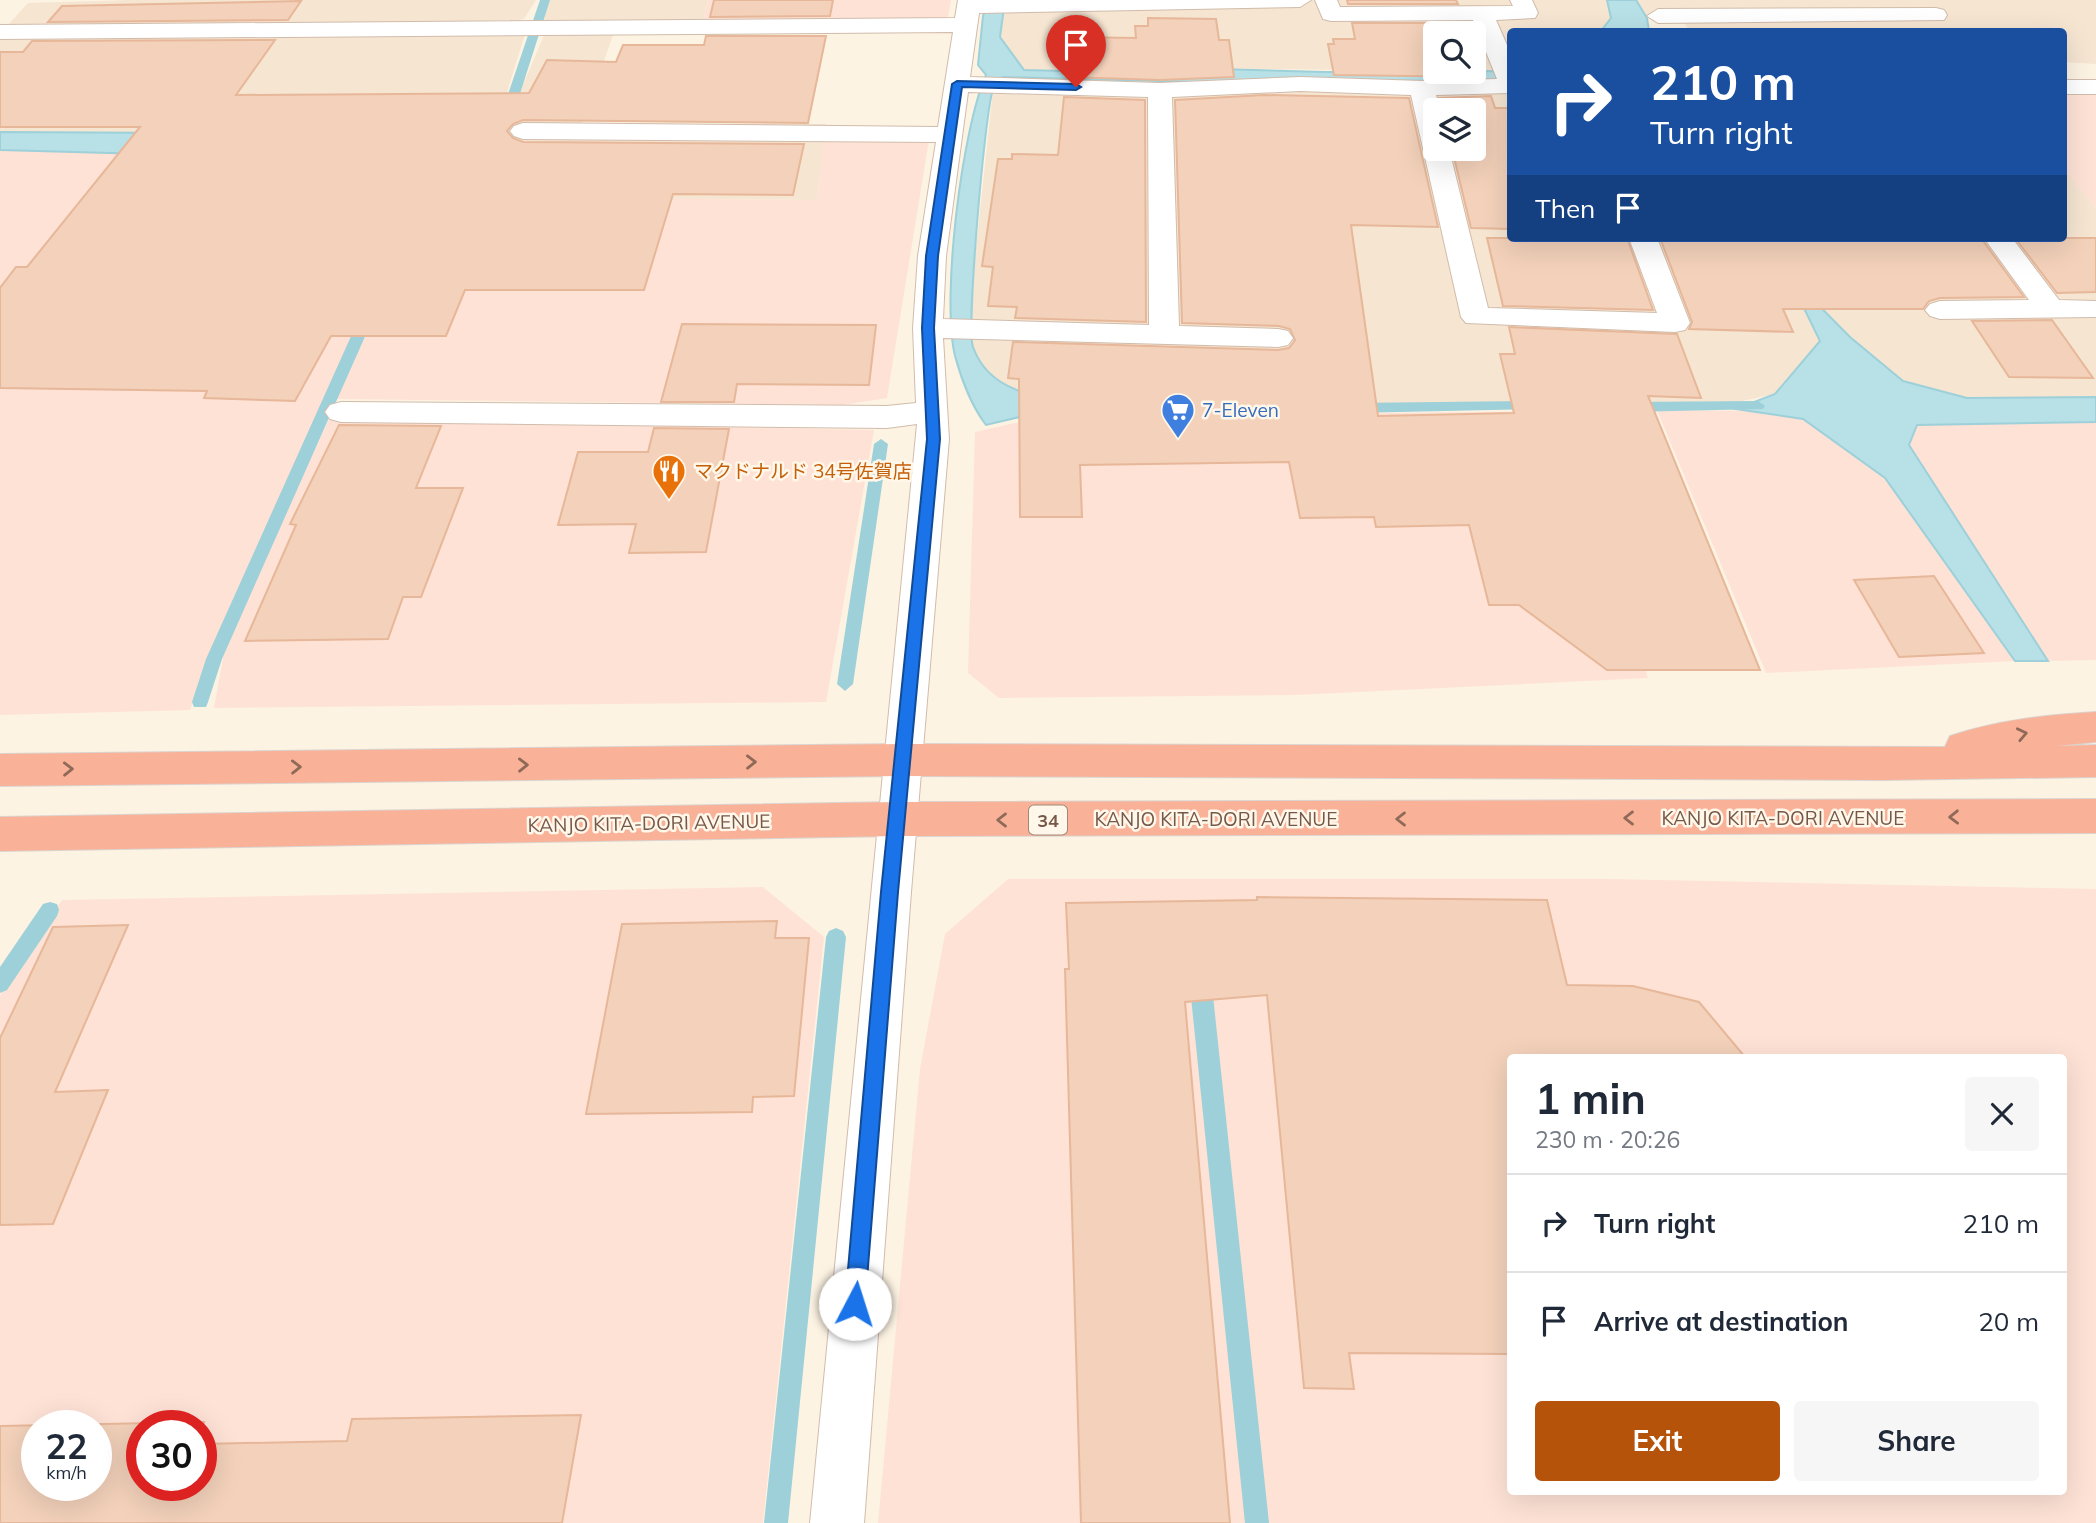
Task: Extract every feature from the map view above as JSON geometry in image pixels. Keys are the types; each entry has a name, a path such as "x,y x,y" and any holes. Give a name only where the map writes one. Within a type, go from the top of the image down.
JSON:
{"highway":[{"path":"1883,764 2033,732 2096,727"},
{"path":"0,770 903,760 1883,764 2096,761"},
{"name":"KANJO KITA-DORI AVENUE","path":"0,834 898,819 2096,816"},
{"path":"2012,817 2096,827"}],"street":[{"path":"0,32 518,28 1013,5 1300,0"},
{"path":"1326,0 1331,14 1527,13 1521,0"},
{"path":"1658,16 1827,7 1946,16"},
{"path":"837,1523 933,439 937,328 932,256 951,135 967,84 970,9"},
{"path":"1482,13 1507,75"},
{"path":"967,84 1160,90 1300,84 1422,88 1507,77"},
{"path":"2067,87 2096,87"},
{"path":"1422,88 1424,98"},
{"path":"1160,90 1164,333"},
{"path":"523,131 951,135"},
{"path":"1440,161 1476,317 1675,323 1645,242"},
{"path":"2001,242 2050,308"},
{"path":"1940,310 2093,309"},
{"path":"937,328 1278,338"},
{"path":"341,412 874,417 932,412"}],"shaded area":[{"path":"130,0 536,0 524,19 504,24 7,26 28,3"},
{"path":"547,0 708,0 703,21 544,21"},
{"path":"708,0 951,0 948,18 703,21"},
{"path":"1005,0 1607,0 1611,18 1603,28 1507,28 1507,71 1486,71 1486,21 1423,21 1423,71 1182,68 1142,73 1024,70 1000,37"},
{"path":"1636,0 2096,0 2096,64 2067,62 2067,28 1688,28 1685,24 1647,18"},
{"path":"614,32 582,124 826,124 817,200 458,197 513,108 545,33"},
{"path":"525,34 503,105 180,133 0,132 0,36"},
{"path":"1307,89 1409,93 1507,91 1507,242 1755,242 1799,298 1820,341 1775,394 1723,405 1544,402 1269,406 1043,399 1007,389 984,369 972,345 970,303 993,91"},
{"path":"2096,92 2096,208 2067,173 2067,93"},
{"path":"824,139 929,140 887,398 842,405 336,399 376,304 458,197 817,200"},
{"path":"0,150 146,154 367,303 208,656 190,710 0,715"},
{"path":"2067,173 2096,208 2096,397 1967,398 1903,381 1850,337 1809,294 1777,242 2067,242"},
{"path":"1657,410 1763,411 1803,419 1885,478 2015,661 1766,673"},
{"path":"1560,411 1648,678 1295,695 999,698 968,673 975,432 1042,417"},
{"path":"329,419 874,430 826,702 214,708 226,642"},
{"path":"2096,422 2096,660 2048,661 1909,445 1917,425"},
{"path":"1008,879 1609,879 2096,889 2096,1523 878,1523 920,1069 945,934"},
{"path":"763,887 824,937 763,1523 0,1523 0,996 15,968 62,900"}],"water":[{"path":"989,0 1005,0 1000,37 1024,70 1142,73 1182,68 1423,71 1423,81 1195,82 1003,77 993,90 986,136 974,263 973,347 992,376 1021,392 1043,399 1028,415 986,425 960,374 951,329 952,256 956,214 969,134 986,75 978,65 983,16"},
{"path":"1607,0 1636,0 1647,18 1649,28 1603,28 1611,18"},
{"path":"1486,71 1507,71 1507,80 1486,80"},
{"path":"0,132 180,133 146,154 0,150"},
{"path":"1755,242 1850,337 1903,381 1967,398 2096,397 2096,422 1917,425 1909,445 2048,661 2015,661 1885,478 1803,419 1736,409 1775,394 1820,341 1799,298"}],"building":[{"path":"714,0 833,0 830,16 710,17"},
{"path":"1347,0 1456,0 1458,4 1348,4"},
{"path":"301,1 288,20 48,22 62,6"},
{"path":"1148,18 1216,19 1219,40 1229,40 1234,77 1160,80 1066,77 1069,37 1136,38 1135,26 1148,26"},
{"path":"1352,23 1423,23 1423,76 1334,75 1328,44 1334,44 1333,39 1355,39"},
{"path":"706,36 826,36 808,123 523,120 513,124 507,131 513,138 523,142 804,144 793,195 673,194 644,290 465,290 446,336 331,336 295,401 204,398 207,391 0,388 0,288 16,267 27,267 140,127 0,127 0,52 23,52 32,41 275,40 236,95 529,93 547,60 616,62 623,45 704,45"},
{"path":"1264,95 1409,98 1438,227 1351,225 1378,416 1514,413 1500,354 1515,354 1509,327 1677,334 1701,398 1648,396 1760,670 1607,670 1519,605 1489,605 1469,525 1376,527 1374,517 1300,518 1289,462 1080,465 1082,517 1020,517 1019,379 1008,378 1013,342 1278,350 1289,348 1295,340 1290,329 1279,326 1182,323 1175,100"},
{"path":"1491,96 1495,108 1507,108 1507,229 1471,228 1455,161 1486,161 1486,98 1439,98"},
{"path":"1064,97 1145,100 1146,322 1015,318 1017,307 988,306 993,267 982,266 998,159 1012,159 1012,154 1058,155"},
{"path":"1487,238 1507,238 1507,242 1628,242 1653,310 1503,306"},
{"path":"2067,238 2096,238 2096,292 2057,293 2018,242 2067,242"},
{"path":"1662,242 1984,242 2024,297 1940,298 1929,301 1923,309 1783,309 1793,332 1689,329 1692,322"},
{"path":"2052,320 2093,378 2009,377 1972,321"},
{"path":"682,324 876,325 869,385 737,384 734,402 661,402"},
{"path":"339,425 441,426 416,488 463,488 421,597 403,597 388,639 245,641 296,525 290,524"},
{"path":"654,428 729,429 706,552 629,553 636,524 558,525 578,452 648,452"},
{"path":"1934,576 1984,653 1899,657 1854,580"},
{"path":"1257,897 1547,900 1567,985 1633,986 1699,1002 1742,1054 1507,1054 1507,1354 1349,1353 1354,1389 1304,1388 1267,995 1185,1002 1230,1523 1081,1523 1065,969 1069,969 1066,903 1257,900"},
{"path":"777,921 775,938 809,938 794,1096 753,1097 752,1112 586,1114 622,924"},
{"path":"128,925 55,1092 108,1090 53,1224 0,1225 0,1038 53,927"},
{"path":"581,1415 562,1523 0,1523 0,1426 21,1426 21,1501 112,1501 112,1424 126,1424 126,1501 217,1501 217,1444 347,1441 352,1419"}],"waterway":[{"path":"504,114 511,103 545,0"},
{"path":"200,702 214,659 368,314"},
{"path":"1353,408 1535,406"},
{"path":"1629,407 1758,406"},
{"path":"845,684 881,444"},
{"path":"0,984 50,910"},
{"path":"776,1523 836,937"},
{"path":"1201,977 1257,1523"}],"place":[{"name":"7-Eleven","path":"1178,440"},
{"name":"マクドナルド 34号佐賀店","path":"669,501"}],"route":[{"path":"855,1304 890,892 933,439 928,328 932,256 957,84 1076,87"}]}
